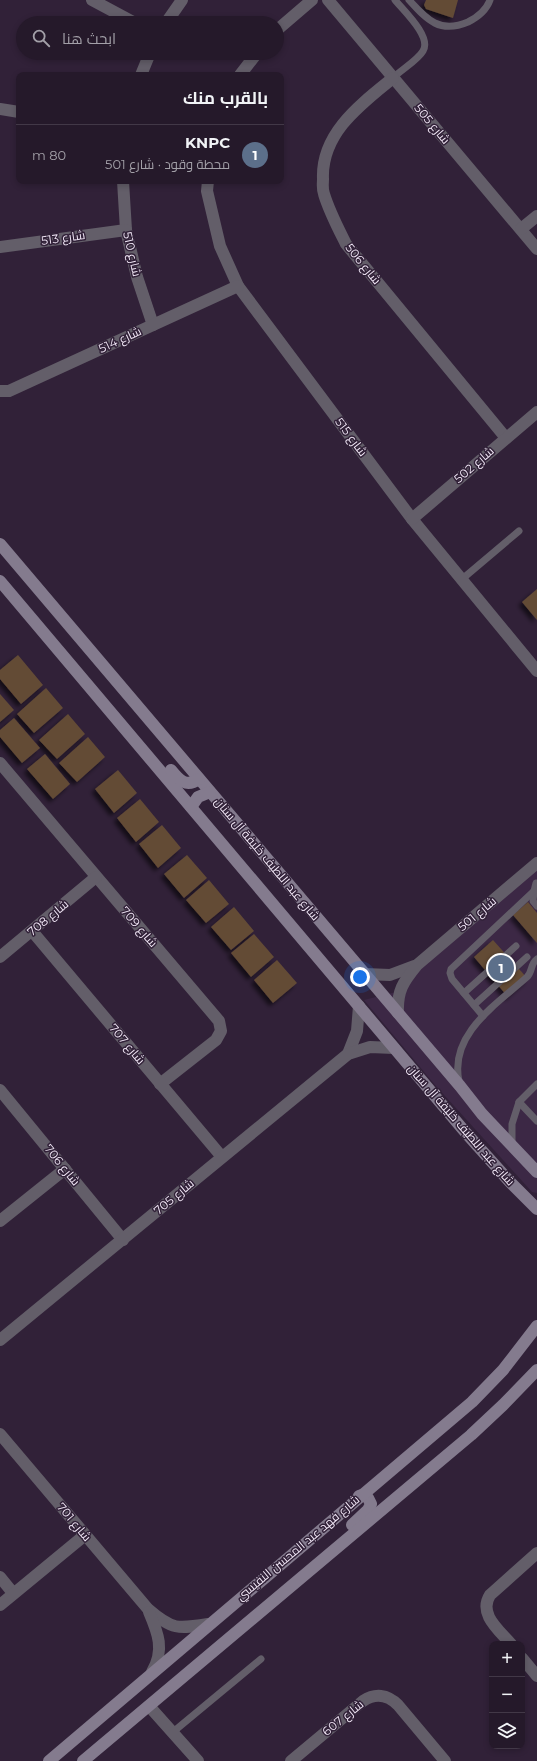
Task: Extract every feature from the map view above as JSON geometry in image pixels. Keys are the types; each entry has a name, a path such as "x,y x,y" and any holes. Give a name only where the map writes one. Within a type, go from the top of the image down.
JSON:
{"street":[{"path":"92,0 122,16"},
{"path":"171,16 182,0"},
{"path":"284,24 312,0"},
{"name":"شارع 505","path":"328,0 537,249"},
{"path":"142,72 147,60"},
{"path":"242,72 252,60"},
{"name":"شارع 506","path":"393,78 350,115 332,139 322,165 323,193 346,244 506,438"},
{"path":"0,109 16,112"},
{"name":"شارع 510","path":"123,184 126,230 137,277 153,325"},
{"name":"شارع 515","path":"208,184 207,191 220,246 238,286 412,519 537,671"},
{"path":"521,229 537,216"},
{"name":"شارع 513","path":"0,247 126,230"},
{"name":"شارع 514","path":"0,391 10,391 238,286"},
{"name":"شارع 502","path":"412,519 537,412"},
{"name":"شارع عبد اللطيف خليفة آل سنان","path":"0,544 460,1086 482,1114 537,1172"},
{"name":"شارع عبد اللطيف خليفة آل سنان","path":"0,581 483,1153 537,1209"},
{"path":"112,712 138,731 181,781 192,783 199,779"},
{"name":"شارع 709","path":"0,763 216,1017 220,1026 219,1036 216,1040 160,1084"},
{"path":"191,806 198,797 210,792"},
{"name":"شارع 501","path":"398,1013 400,991 405,980 417,965 536,865"},
{"name":"شارع 708","path":"0,957 96,877"},
{"name":"شارع 707","path":"32,931 222,1157"},
{"name":"شارع 501","path":"364,974 390,975 417,965"},
{"name":"شارع 705","path":"348,1054 358,1031 359,1006"},
{"name":"شارع 705","path":"0,1340 348,1054 370,1047 394,1048"},
{"name":"شارع 706","path":"0,1090 123,1240"},
{"path":"0,1221 65,1169"},
{"name":"شارع فهد عبد المحسن النفيسي","path":"48,1761 487,1387 518,1352 537,1326"},
{"name":"شارع فهد عبد المحسن النفيسي","path":"83,1761 477,1430 537,1370"},
{"name":"شارع 701","path":"0,1434 148,1609 161,1621 175,1627 186,1628 208,1624"},
{"path":"341,1543 352,1524 370,1507 371,1504 368,1498 362,1495 359,1496"},
{"path":"0,1604 85,1535"},
{"path":"509,1641 487,1615 485,1604 487,1599 494,1591 537,1553"},
{"path":"0,1578 13,1593"},
{"name":"شارع 701","path":"148,1609 157,1630 160,1647 157,1664 152,1672"},
{"path":"525,1662 537,1676"},
{"name":"شارع 607","path":"291,1761 363,1701 382,1695 393,1700 398,1705 445,1761"},
{"path":"149,1706 198,1761"}],"lane":[{"path":"393,78 422,53 426,44 424,35 395,0"},
{"path":"409,0 427,19 433,23 446,27 460,25 475,18 485,9 490,0"},
{"path":"461,580 519,532"},
{"path":"536,865 533,875 536,886 533,901 537,906"},
{"path":"483,1016 450,976 452,966 536,886"},
{"path":"464,993 516,946"},
{"path":"474,1005 527,957"},
{"path":"460,1086 457,1067 461,1049 469,1032 483,1016 529,975 532,963 537,959"},
{"path":"512,1146 512,1124 519,1102 537,1084"},
{"path":"519,1102 537,1121"},
{"path":"173,1732 261,1659"}],"shaded area":[{"path":"537,864 537,1193 532,1192 435,1085 364,1000 400,991 405,980"}],"building":[{"path":"426,0 458,0 453,18 426,9 424,5"},
{"path":"537,589 537,620 522,602"},
{"path":"18,655 43,685 21,704 0,679 0,670"},
{"path":"46,688 63,708 34,733 17,714"},
{"path":"0,694 14,710 0,722"},
{"path":"68,714 85,734 57,759 39,740"},
{"path":"14,718 40,748 22,763 0,737 0,730"},
{"path":"88,737 105,757 77,782 59,763"},
{"path":"45,754 70,784 53,799 27,769"},
{"path":"118,770 137,793 114,813 95,789"},
{"path":"140,799 159,822 136,842 117,818"},
{"path":"162,825 181,848 158,868 139,844"},
{"path":"187,855 207,878 184,898 164,874"},
{"path":"209,880 229,904 206,923 186,900"},
{"path":"528,902 537,913 537,943 513,915"},
{"path":"234,907 254,931 231,950 211,927"},
{"path":"254,934 274,957 251,977 231,953"},
{"path":"493,940 528,979 508,997 474,957"},
{"path":"277,960 297,983 273,1003 254,980"}],"place":[{"name":"KNPC","path":"501,968"}]}
